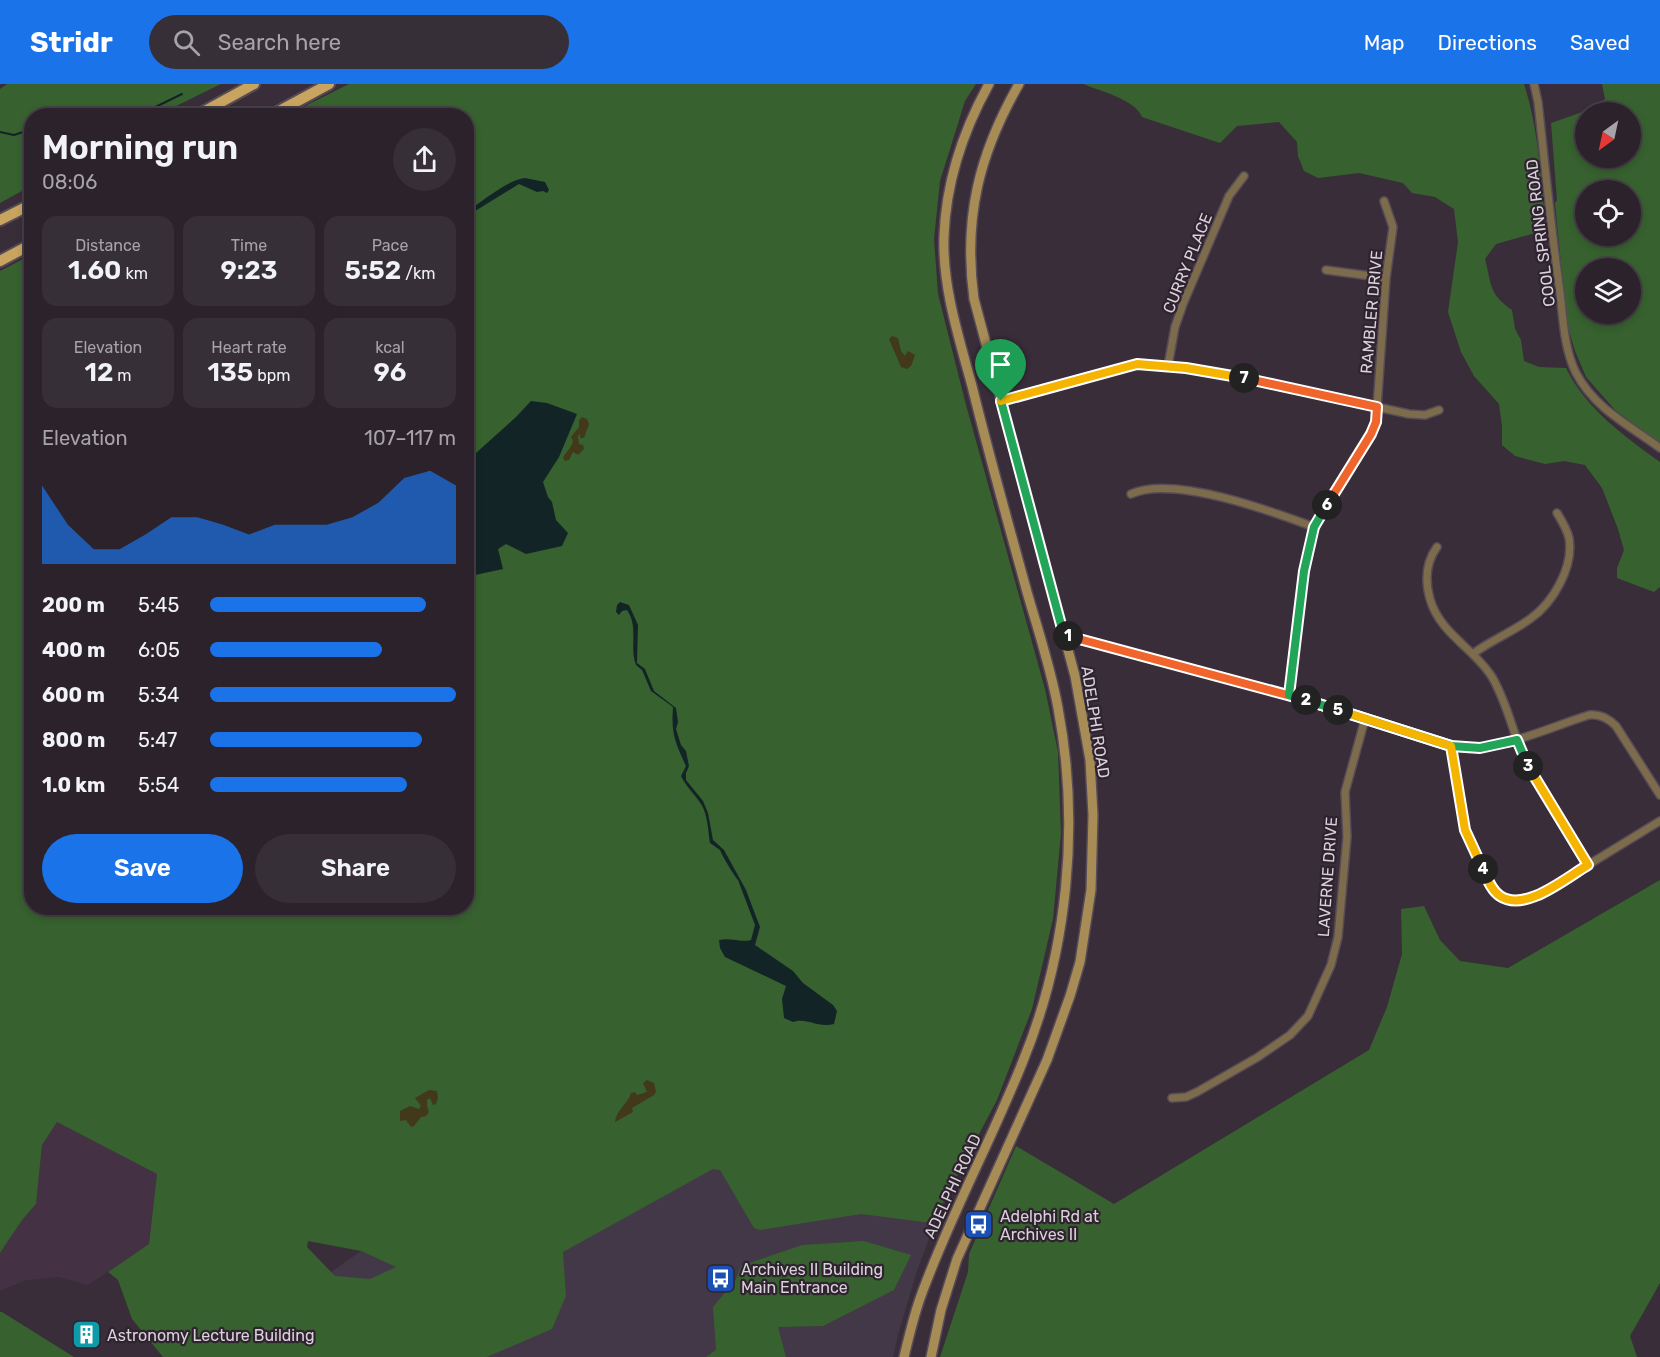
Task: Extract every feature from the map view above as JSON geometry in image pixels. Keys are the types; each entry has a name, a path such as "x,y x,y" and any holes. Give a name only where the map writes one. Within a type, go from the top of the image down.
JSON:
{"main road":[{"path":"210,108 254,84"},
{"path":"285,108 329,84"},
{"name":"ADELPHI ROAD","path":"904,1357 927,1278 945,1234 993,1134 1033,1034 1056,951 1067,869 1068,785 1058,705 959,338 945,260 944,237 947,209 958,152 989,84"},
{"name":"ADELPHI ROAD","path":"931,1357 941,1310 957,1259 1050,1053 1070,996 1080,962 1091,890 1090,760 1075,676 974,299 969,257 973,210 985,156 997,124 1019,84"},
{"path":"0,220 24,208"},
{"path":"0,261 24,248"}],"street":[{"name":"COOL SPRING ROAD","path":"1534,84 1557,273 1570,356 1576,372 1601,406 1630,429 1660,448"},
{"name":"CURRY PLACE","path":"1168,366 1175,327 1183,304 1229,196 1244,176"},
{"name":"RAMBLER DRIVE","path":"1289,695 1299,603 1314,527 1376,422 1386,278 1393,227 1384,201"},
{"path":"1326,270 1386,278"},
{"path":"1001,401 1137,364 1168,366 1246,378 1425,416 1439,410"},
{"path":"1131,494 1141,489 1172,489 1232,499 1314,527"},
{"path":"1474,653 1487,643 1532,618 1546,604 1556,589 1567,563 1569,545 1567,530 1557,513"},
{"path":"1437,547 1427,569 1430,597 1435,612 1447,630 1474,653 1497,686 1527,764 1588,865"},
{"path":"1064,636 1289,695 1451,746 1480,748 1517,740 1595,715 1611,721 1627,741 1660,795"},
{"name":"LAVERNE DRIVE","path":"1172,1098 1186,1097 1197,1092 1251,1062 1290,1035 1308,1016 1331,965 1338,937 1347,837 1345,792 1365,719"},
{"path":"1451,746 1467,837 1492,887 1501,897 1516,901 1527,900 1541,894 1660,821"}],"shaded area":[{"path":"525,178 545,182 549,190 547,193 537,192 519,184 474,212 474,206"},
{"path":"531,401 547,403 577,414 559,457 543,482 552,502 556,520 568,533 562,546 526,554 506,544 498,549 503,569 474,576 474,455"},
{"path":"620,602 629,605 638,625 637,663 645,669 654,691 676,708 678,722 676,729 681,745 686,751 689,766 686,780 703,801 708,813 713,840 724,850 746,890 760,927 755,945 793,971 803,983 833,1005 837,1011 834,1024 793,1022 784,1018 782,999 786,986 725,957 720,948 719,940 751,940 755,925 738,880 720,850 710,843 703,808 681,776 686,766 675,738 673,707 651,691 642,670 636,665 631,617 627,610 622,611 619,615 616,612"},
{"path":"57,1122 157,1174 149,1244 88,1285 59,1277 26,1280 0,1291 0,1253 22,1220 36,1204 42,1145"},
{"path":"662,1122 958,1175 936,1220 917,1271 893,1357 218,1357 256,1325 361,1251 434,1284"}],"green space":[{"path":"7,84 221,84 172,108 24,108 24,190 0,203 0,89"},
{"path":"349,84 976,84 965,101 940,181 934,239 938,294 966,405 1045,689 1058,752 1061,833 1053,919 1032,1009 997,1100 932,1223 861,1214 760,1230 754,1228 720,1170 713,1169 563,1252 566,1296 552,1329 487,1357 163,1357 132,1319 118,1280 108,1272 149,1244 157,1174 57,1122 42,1145 36,1204 22,1220 0,1253 0,271 24,259 24,915 474,915 474,108 301,108","holes":["308,1241 361,1251 396,1267 370,1279 335,1276 307,1247"]},
{"path":"1083,84 1524,84 1536,138 1546,230 1496,244 1485,259 1490,282 1499,299 1512,310 1515,329 1521,340 1524,361 1539,367 1566,368 1584,397 1607,421 1660,462 1660,587 1654,592 1617,578 1617,568 1624,550 1602,488 1585,465 1564,461 1545,464 1515,456 1502,445 1499,404 1474,376 1461,352 1448,312 1458,242 1454,209 1435,197 1412,193 1403,183 1359,173 1318,178 1304,171 1298,156 1297,142 1279,122 1237,126 1220,143 1142,117 1133,106 1125,101"},
{"path":"1602,84 1660,84 1660,444 1615,410 1586,377 1567,324 1555,203 1557,200 1551,123 1575,115 1575,168 1641,168 1641,102 1601,102 1605,99"},
{"path":"1660,880 1660,1283 1630,1336 1637,1357 940,1357 968,1272 969,1254 1016,1146 1114,1204 1369,1050 1387,1007 1402,954 1401,909 1424,906 1440,940 1460,961 1508,968"},
{"path":"864,1241 911,1255 894,1290 823,1326 778,1327 786,1357 706,1357 716,1350 713,1307 736,1279 741,1266 802,1245"},
{"path":"0,1312 2,1312 74,1357 0,1357"}],"sand":[{"path":"892,336 898,338 901,351 905,356 908,351 915,355 911,366 907,369 901,367 889,339"},
{"path":"582,417 587,419 589,424 584,438 580,438 580,434 578,436 579,444 583,445 584,449 578,455 573,452 569,460 565,461 563,458 573,441 571,437 579,427 579,420"},
{"path":"647,1080 654,1083 656,1092 654,1095 632,1108 633,1112 615,1122 631,1093 635,1092 637,1095 647,1092 643,1083"},
{"path":"429,1090 437,1091 438,1098 436,1104 433,1105 430,1098 427,1100 429,1112 426,1116 421,1117 411,1127 406,1120 400,1121 400,1111 410,1106 419,1109 421,1106 415,1098"}],"waterway":[{"path":"153,108 182,94"},
{"path":"0,132 14,135 24,132"}],"place":[{"name":"Adelphi Rd at Archives II","path":"979,1225"},
{"name":"Archives II Building Main Entrance","path":"720,1278"},
{"name":"Astronomy Lecture Building","path":"86,1335"}],"route":[{"path":"1001,401 1064,636 1079,638 1289,695 1451,746 1492,747 1517,740 1527,764 1588,865 1534,898 1516,901 1501,897 1492,887 1467,837 1451,746 1365,719 1289,695 1299,603 1314,527 1371,434 1376,422 1377,407 1305,393 1246,378 1186,368 1137,364 1001,401"}]}
